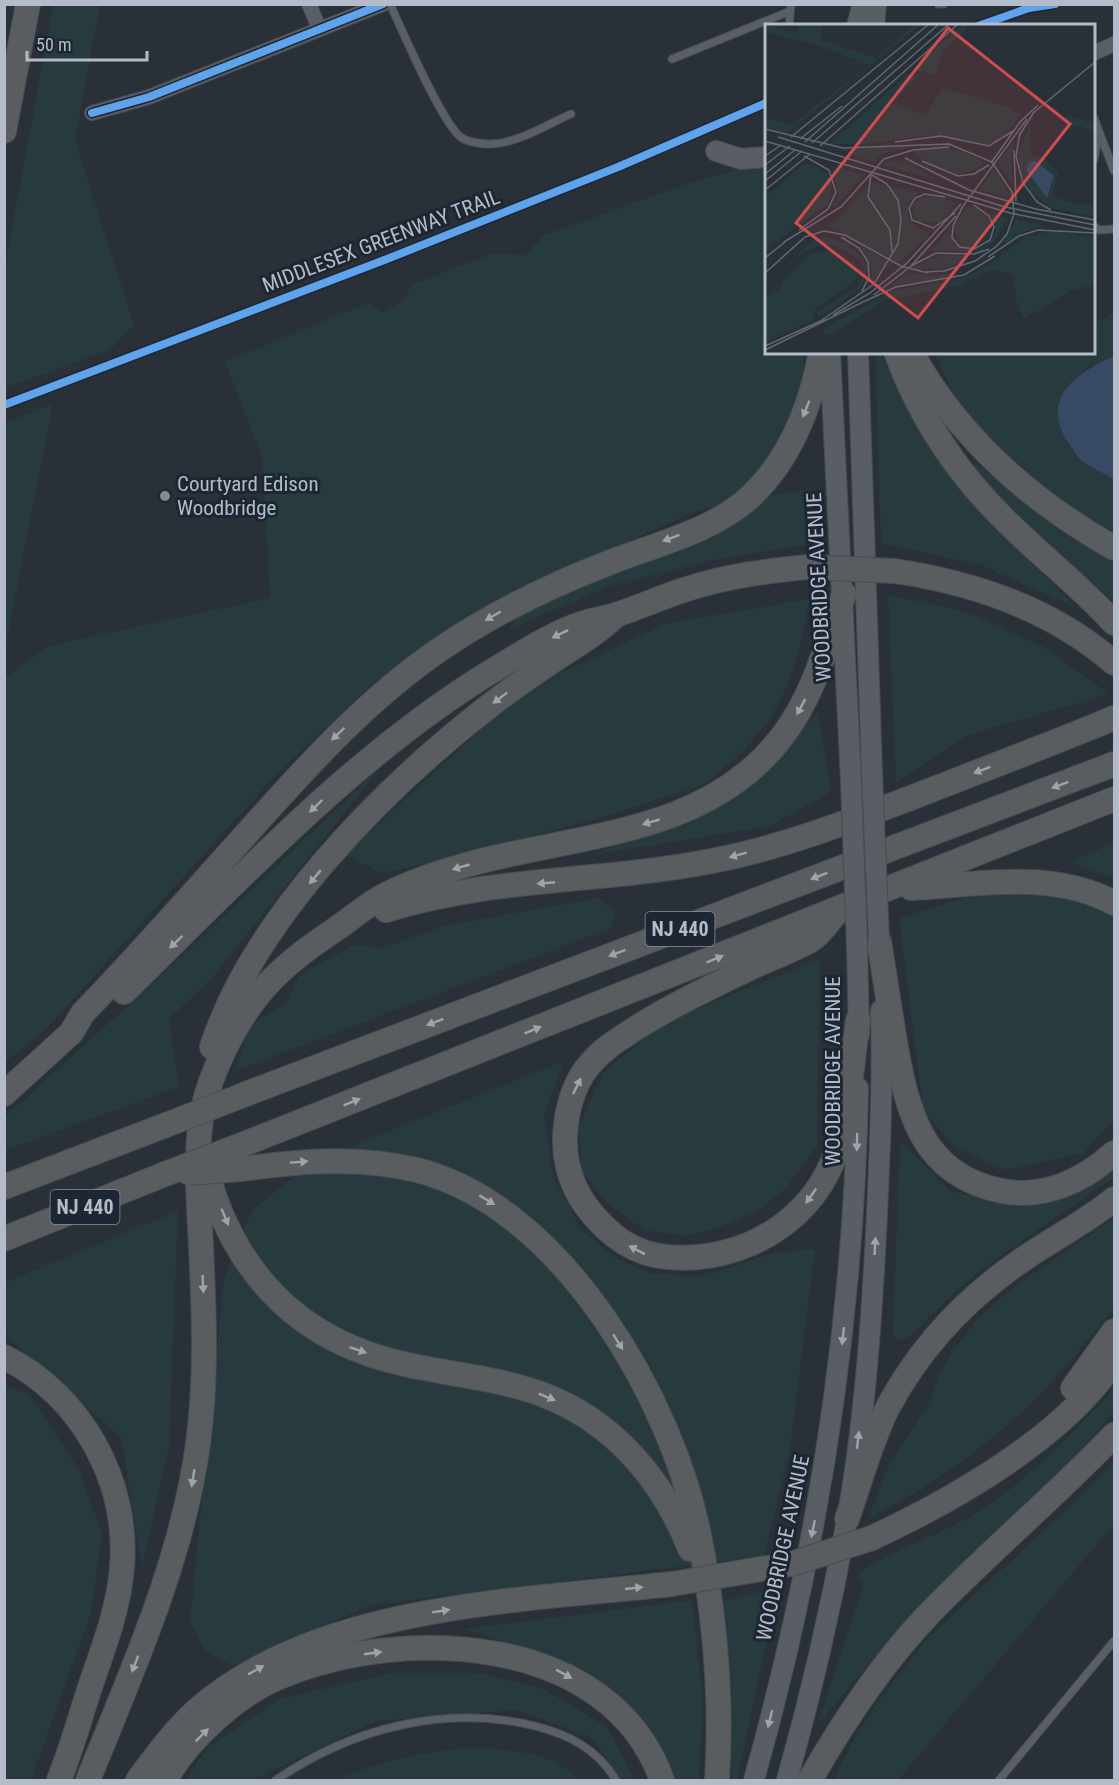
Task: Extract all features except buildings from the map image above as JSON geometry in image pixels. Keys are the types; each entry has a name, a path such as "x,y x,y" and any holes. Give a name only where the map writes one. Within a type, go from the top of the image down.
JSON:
{"highway":[{"path":"4,131 28,4"},
{"path":"4,1094 71,1033 83,1013 299,775 364,709 399,680 440,649 520,600 704,525 746,500 770,476 796,432 814,387 821,354"},
{"path":"898,354 920,406 965,475 1005,520 1114,623"},
{"path":"912,354 958,422 1009,474 1066,519 1114,548"},
{"path":"71,1033 91,1024 325,798 420,719 518,655 584,623 615,615 664,596 716,581 759,572 807,567 895,571 937,577 983,590 1023,606 1063,626 1097,647 1114,663"},
{"path":"87,1780 155,1612 190,1495 204,1388 205,1329 199,1198 201,1119 208,1094 231,1037 260,992 282,968 381,897 461,867 652,822 686,811 714,798 760,761 781,739 799,712 817,674 844,594"},
{"path":"208,1094 206,1066 218,1028 236,987 257,951 310,881 375,810 450,738 519,683 592,638 615,615"},
{"path":"334,931 427,897 676,868 742,854 839,825 1114,718"},
{"name":"NJ 440","path":"4,1187 1114,764"},
{"name":"NJ 440","path":"4,1239 165,1174 240,1158 839,910 1114,799"},
{"path":"892,889 1041,880 1070,885 1114,903"},
{"path":"839,910 813,939 663,1011 610,1046 590,1063 576,1087 567,1112 564,1139 569,1172 580,1197 599,1223 620,1241 648,1255 681,1258 715,1255 750,1245 779,1230 804,1207 822,1181 838,1147 858,1020"},
{"path":"868,943 908,1106 920,1134 937,1158 960,1177 986,1188 1016,1194 1046,1191 1075,1180 1114,1153"},
{"path":"200,1142 208,1175 241,1252 263,1284 298,1318 352,1349 389,1361 512,1385 543,1395 572,1408 620,1442 642,1465 680,1524 710,1618"},
{"path":"240,1158 279,1164 349,1160 418,1171 481,1196 512,1216 538,1238 562,1265 615,1336 657,1412 673,1450 700,1540 719,1705 717,1780"},
{"path":"847,1519 888,1408 937,1335 970,1301 1008,1269 1114,1199"},
{"path":"956,1494 1011,1451 1059,1405 1114,1331"},
{"path":"4,1357 43,1381 71,1408 90,1434 116,1496 122,1531 122,1567 114,1614 59,1780"},
{"path":"138,1780 162,1747 197,1710 237,1681 280,1657 336,1634 389,1620 445,1610 672,1584 791,1564 872,1538 956,1494 1012,1458 1065,1416 1114,1360"},
{"path":"810,1780 853,1707 926,1617 1114,1435"},
{"path":"165,1780 176,1762 239,1700 281,1676 334,1659 380,1651 431,1650 473,1650 519,1657 557,1670 603,1699 630,1725 645,1746 662,1780"}],"main road":[{"path":"858,24 864,4"},
{"path":"874,24 876,4"},
{"path":"716,151 741,159 765,157"},
{"name":"WOODBRIDGE AVENUE","path":"787,1780 810,1694 847,1519 865,1378 874,1263 882,1052 851,781 844,594 830,354"},
{"name":"WOODBRIDGE AVENUE","path":"754,1780 815,1519 841,1355 851,1263 857,1157 858,1020 868,943 872,773 858,354"}],"street":[{"path":"309,4 320,28"},
{"path":"92,113 149,97 383,4"},
{"path":"1095,53 1114,45"}],"lane":[{"path":"390,4 432,91 451,126 462,139 488,144 508,142 571,114"},
{"path":"938,4 944,4"},
{"path":"672,59 789,8 789,24"},
{"path":"1095,121 1114,171"},
{"path":"1095,154 1099,132"},
{"path":"1095,227 1099,230 1114,229"},
{"path":"999,1780 1114,1641"},
{"path":"276,1780 308,1760 368,1733 442,1718 514,1721 575,1739 594,1753 616,1780"}],"green space":[{"path":"53,5 100,5 75,140 134,325 110,350 5,388 5,267"},
{"path":"765,163 765,354 804,354 803,383 774,451 745,489 714,507 698,510 490,603 370,686 275,776 45,1030 5,1062 5,678 48,646 270,598 262,457 225,362 368,303 383,312 403,301 412,285 493,253 525,255 545,235 692,182"},
{"path":"1110,314 1114,315 1114,356 1086,369 1065,388 1080,460 1114,479 1114,532 1071,508 1050,493 991,440 959,402 934,354 1095,354 1095,322"},
{"path":"875,354 881,354 902,399 945,467 1076,608 981,565 881,543"},
{"path":"53,404 5,649 5,423"},
{"path":"972,460 1072,539 1114,560 1114,602 982,485"},
{"path":"811,489 824,542 713,560 609,586 510,629 527,604 706,535 770,495"},
{"path":"888,595 963,611 1042,646 1109,694 968,735 896,783"},
{"path":"810,599 799,651 786,688 768,723 739,755 706,784 606,816 443,861 381,873 344,855 524,690 668,623"},
{"path":"818,712 831,792 770,826 587,856 719,806 770,767"},
{"path":"382,766 211,979 169,1019 179,1087 5,1150 5,1117 167,970"},
{"path":"1114,843 1114,879 1073,862 1073,861"},
{"path":"1059,890 1106,906 1114,919 1114,1119 1084,1153 1006,1170 954,1147 923,1109 899,918 986,891"},
{"path":"598,898 616,912 611,928 235,1071 249,1026 287,1003 299,976 353,945 383,948 443,926"},
{"path":"820,959 817,1146 786,1188 758,1211 716,1229 686,1236 644,1230 605,1202 582,1171 578,1128 603,1073 663,1022"},
{"path":"564,1061 544,1114 553,1176 581,1229 616,1258 651,1274 704,1276 773,1253 815,1249 790,1449 764,1556 371,1605 233,1666 205,1651 190,1622 224,1278 252,1210 315,1161"},
{"path":"900,1141 951,1191 1004,1204 1058,1196 1114,1166 1114,1177 992,1262 954,1292 909,1337 899,1341 893,1336 893,1327"},
{"path":"178,1211 169,1445 142,1568 121,1437 5,1335 4,1283"},
{"path":"1114,1218 1114,1307 1111,1313 1048,1386 1007,1425 930,1483 868,1518 889,1465 929,1403 939,1375 956,1346 978,1319 1010,1290"},
{"path":"5,1385 30,1395 79,1470 102,1534 91,1613 31,1780 5,1780"},
{"path":"1114,1389 1114,1410 1068,1464 891,1638 817,1726 864,1584 859,1578 860,1572 887,1556 949,1528 997,1499 1050,1455"},
{"path":"1114,1461 1114,1524 898,1780 834,1780 851,1744 872,1710 925,1641 1080,1497"},
{"path":"778,1588 737,1780 732,1780 722,1601"},
{"path":"692,1600 703,1700 699,1780 671,1780 646,1723 582,1668 464,1629"},
{"path":"391,1673 478,1673 544,1689 607,1727 635,1780 620,1780 593,1738 517,1710 376,1721 253,1780 186,1780 208,1747 280,1699"},
{"path":"465,1747 511,1751 541,1757 555,1762 579,1780 337,1780 383,1763"}],"water":[{"path":"1114,356 1114,479 1086,464 1078,457 1060,426 1058,412 1060,399 1076,378 1100,362"}],"cycle path":[{"path":"92,113 149,97 383,4"},
{"path":"984,24 1029,8 1055,4"},
{"name":"MIDDLESEX GREENWAY TRAIL","path":"4,405 387,259 618,167 765,103"}],"place":[{"name":"Courtyard Edison Woodbridge","path":"165,496"}]}
